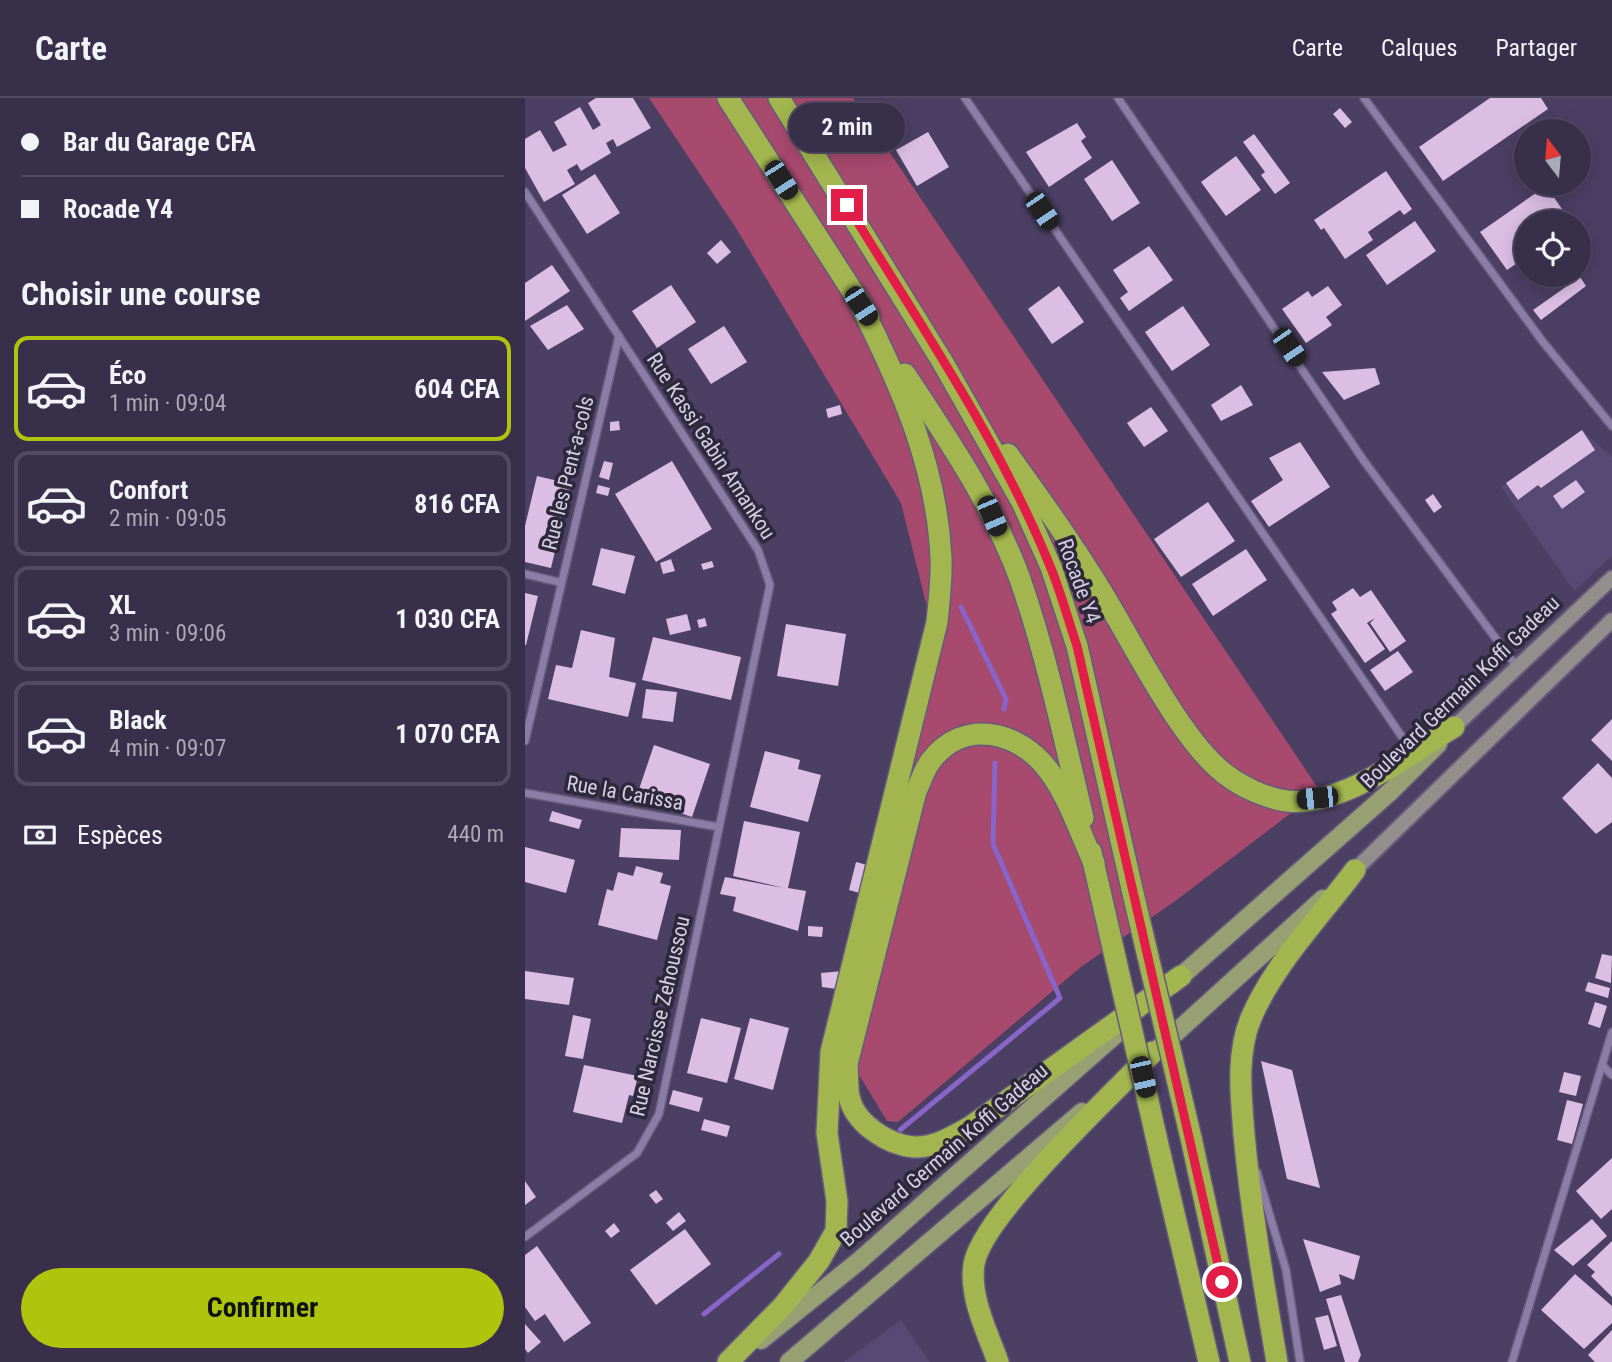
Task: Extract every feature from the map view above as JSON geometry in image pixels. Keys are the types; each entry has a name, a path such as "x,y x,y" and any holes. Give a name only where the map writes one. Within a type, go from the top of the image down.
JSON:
{"highway":[{"path":"729,98 957,454 992,516 1019,579 1049,676 1209,1362"},
{"name":"Rocade Y4","path":"779,98 942,360 1022,502 1051,567 1077,646 1240,1362"},
{"path":"731,1362 783,1306 819,1261 837,1231 837,1201 827,1133 831,1052 937,622 941,558 924,451 898,381 861,306"},
{"path":"942,360 1057,524 1183,723 1206,755 1224,774 1256,793 1289,801 1317,798 1351,788 1416,757 1454,727"},
{"path":"1094,863 1049,771 1025,746 999,733 976,734 953,741 931,761 916,791 847,1064 849,1099 867,1127 886,1139 915,1147 946,1140 970,1127 1181,976"},
{"path":"1277,1362 1249,1194 1240,1085 1242,1052 1250,1020 1268,985 1355,870"},
{"path":"998,1362 979,1310 974,1283 975,1262 982,1244 1011,1201 1153,1052"}],"main road":[{"name":"Boulevard Germain Koffi Gadeau","path":"1454,727 1612,578"},
{"path":"789,1362 1239,976 1355,870 1612,621"},
{"name":"Boulevard Germain Koffi Gadeau","path":"731,1362 859,1261 1391,792 1416,757"}],"street":[{"path":"965,98 1416,757"},
{"path":"1118,98 1364,461 1517,667"},
{"path":"1364,98 1543,342 1612,426"},
{"name":"Rue Kassi Gabin Amankou","path":"525,192 758,550 770,585 768,607 719,827"},
{"name":"Rue les Pent-a-cols","path":"525,741 559,582 619,336"},
{"path":"525,574 559,582"},
{"name":"Rue la Carissa","path":"525,793 719,827"},
{"name":"Rue Narcisse Zehoussou","path":"525,1237 612,1175 637,1153 659,1114 719,827"},
{"path":"1512,1362 1612,1032"},
{"path":"1602,1065 1612,1075"},
{"path":"1244,1128 1286,1270 1300,1362"}],"shaded area":[{"path":"649,98 853,98 1320,791 1178,899 1081,967 898,1122 887,1121 841,1045 940,659 901,503 736,228"},
{"path":"1582,430 1612,457 1612,556 1574,591 1501,487"},
{"path":"901,1320 930,1362 844,1362"}],"building":[{"path":"596,98 633,98 651,128 617,147 613,139 606,143 611,153 581,171 577,164 567,170 575,184 544,202 525,168 525,139 540,130 553,152 567,145 554,122 580,107 593,130 601,125 588,103"},
{"path":"1490,98 1541,98 1548,109 1533,119 1514,119 1514,132 1443,181 1419,147"},
{"path":"1340,108 1352,122 1345,128 1333,114"},
{"path":"1077,123 1086,137 1081,141 1092,158 1049,187 1026,152"},
{"path":"928,132 949,167 917,186 896,150"},
{"path":"1254,134 1290,183 1275,194 1261,175 1265,172 1243,142"},
{"path":"1236,156 1261,190 1226,216 1201,182"},
{"path":"1112,160 1140,203 1112,221 1084,179"},
{"path":"1386,171 1412,209 1404,215 1400,210 1368,232 1373,240 1345,259 1324,228 1321,230 1314,220"},
{"path":"595,174 620,213 587,234 562,195"},
{"path":"1532,196 1553,196 1563,210 1514,210 1514,265 1507,270 1480,232"},
{"path":"1415,221 1436,251 1387,285 1366,255"},
{"path":"721,240 731,252 717,264 707,253"},
{"path":"1149,246 1173,280 1129,311 1120,298 1128,292 1113,270"},
{"path":"552,265 570,291 525,321 525,283"},
{"path":"671,285 696,322 657,348 632,311"},
{"path":"1059,286 1084,322 1052,344 1028,309"},
{"path":"1328,286 1342,305 1326,317 1332,325 1306,343 1282,309 1308,291 1312,297"},
{"path":"1566,287 1585,287 1541,320 1533,310"},
{"path":"567,305 584,329 548,350 530,326"},
{"path":"1183,306 1210,345 1172,371 1145,332"},
{"path":"724,326 747,362 711,384 688,349"},
{"path":"1375,368 1380,384 1344,400 1322,372"},
{"path":"1241,385 1253,405 1221,421 1211,405"},
{"path":"840,405 842,414 828,418 826,409"},
{"path":"1151,407 1168,431 1144,447 1127,423"},
{"path":"619,421 620,430 610,431 610,422"},
{"path":"1582,430 1595,450 1541,488 1538,485 1518,500 1506,483"},
{"path":"1300,442 1330,487 1269,527 1251,501 1283,480 1269,458"},
{"path":"604,461 613,463 609,480 599,477"},
{"path":"672,461 712,529 656,562 615,494"},
{"path":"537,476 571,484 551,568 525,562 525,526"},
{"path":"1576,480 1585,492 1562,509 1553,496"},
{"path":"598,485 610,488 608,496 596,493"},
{"path":"1433,494 1442,507 1434,513 1425,500"},
{"path":"1208,502 1235,541 1181,577 1154,539"},
{"path":"601,548 635,556 625,594 592,585"},
{"path":"1246,549 1267,580 1213,616 1192,584"},
{"path":"671,559 675,571 663,574 660,563"},
{"path":"712,561 714,567 703,570 701,564"},
{"path":"1353,588 1360,597 1371,590 1406,641 1390,652 1370,623 1375,618 1367,623 1385,649 1365,663 1331,614 1337,610 1332,602"},
{"path":"525,593 538,596 526,645 525,645"},
{"path":"687,614 691,630 670,635 666,619"},
{"path":"705,618 707,626 699,628 697,620"},
{"path":"786,624 846,634 838,686 777,676"},
{"path":"581,630 615,638 609,677 636,683 628,717 548,699 556,665 572,668"},
{"path":"653,637 741,657 731,700 642,680"},
{"path":"1398,651 1413,672 1385,691 1370,670"},
{"path":"646,689 677,692 673,722 642,718"},
{"path":"1612,719 1612,761 1591,740"},
{"path":"654,745 710,764 692,817 636,798"},
{"path":"765,751 800,760 798,769 821,775 808,822 750,807"},
{"path":"1598,763 1612,778 1612,822 1596,834 1562,798"},
{"path":"552,811 582,820 579,829 549,821"},
{"path":"744,821 800,832 788,888 806,891 798,931 733,911 736,897 720,894 725,877 784,888 733,876"},
{"path":"621,828 681,830 679,860 619,857"},
{"path":"525,847 575,860 566,893 525,882"},
{"path":"856,862 871,866 863,894 849,890"},
{"path":"636,866 663,873 660,883 671,886 657,940 598,925 607,889 613,891 618,872 633,876"},
{"path":"808,926 823,927 822,937 808,936"},
{"path":"1602,954 1612,956 1611,983 1595,978"},
{"path":"525,971 574,978 569,1005 525,999"},
{"path":"843,971 844,990 822,987 821,973"},
{"path":"1588,982 1610,988 1608,998 1585,991"},
{"path":"1595,1002 1607,1006 1600,1028 1588,1024"},
{"path":"573,1015 591,1019 583,1059 565,1056"},
{"path":"701,1018 741,1028 727,1083 687,1073"},
{"path":"750,1018 789,1028 773,1090 734,1079"},
{"path":"1261,1061 1292,1070 1320,1188 1287,1179"},
{"path":"584,1065 638,1076 633,1096 629,1095 622,1123 573,1112"},
{"path":"1564,1072 1581,1076 1576,1096 1559,1092"},
{"path":"673,1090 703,1098 699,1112 669,1104"},
{"path":"1567,1100 1583,1104 1572,1144 1557,1140"},
{"path":"704,1119 730,1126 727,1137 701,1130"},
{"path":"1612,1158 1612,1209 1601,1219 1576,1191"},
{"path":"525,1181 536,1197 525,1205"},
{"path":"656,1190 663,1199 656,1204 649,1195"},
{"path":"679,1212 686,1221 673,1231 666,1223"},
{"path":"1592,1219 1607,1236 1573,1266 1554,1250"},
{"path":"614,1223 620,1231 611,1238 605,1231"},
{"path":"685,1229 711,1264 656,1305 630,1270"},
{"path":"1303,1239 1360,1256 1354,1280 1339,1274 1341,1284 1320,1292"},
{"path":"1612,1241 1612,1297 1591,1276 1595,1272 1587,1265"},
{"path":"537,1246 591,1323 564,1342 545,1314 535,1321 525,1307 525,1255"},
{"path":"1575,1274 1612,1306 1612,1323 1584,1349 1541,1310"},
{"path":"1341,1295 1361,1355 1358,1362 1345,1362 1326,1299"},
{"path":"1328,1315 1337,1346 1324,1350 1315,1318"},
{"path":"525,1324 541,1342 528,1353 525,1349"},
{"path":"1612,1330 1612,1362 1595,1362 1588,1355"}],"waterway":[{"path":"961,607 1006,699 1004,709"},
{"path":"900,1130 1060,998 993,844 995,763"},
{"path":"704,1314 779,1254"}],"route":[{"path":"847,205 942,360 1022,502 1051,567 1077,646 1196,1158 1222,1282"}]}
